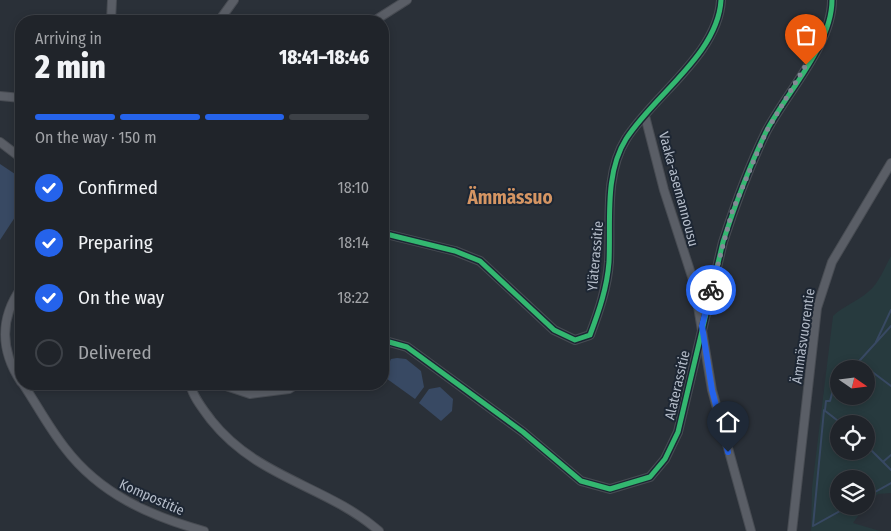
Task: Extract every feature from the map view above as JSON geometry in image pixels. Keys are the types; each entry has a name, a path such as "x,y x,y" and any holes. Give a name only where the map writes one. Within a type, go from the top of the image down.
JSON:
{"street":[{"path":"111,15 112,0"},
{"path":"223,15 234,0"},
{"path":"383,15 407,0"},
{"name":"Yläterassitie","path":"389,235 455,251 480,261 554,330 575,340 590,335 602,304 609,263 610,204 615,166 626,139 707,43 717,24 721,0"},
{"name":"Alaterassitie","path":"389,342 407,347 523,432 581,481 610,489 650,477 665,459 678,432 702,326 732,212 766,132 816,49 829,22 832,0"},
{"path":"0,96 15,97"},
{"name":"Vaaka-asemannousu","path":"645,116 664,190 694,283 714,398 751,531"},
{"path":"0,142 15,153"},
{"name":"Ämmäsvuorentie","path":"792,531 819,298 832,262 891,162"},
{"name":"Kompostitie","path":"15,293 3,313 0,329 2,346 15,372"},
{"name":"Kompostitie","path":"27,390 65,448 91,477 117,497 176,524 204,531"},
{"path":"193,390 202,408 234,445 278,474 346,507 379,531"},
{"path":"238,390 250,394 289,390"}],"green space":[{"path":"891,256 891,493 878,494 875,497 875,470 830,470 830,515 859,515 853,523 880,531 811,531 812,488 833,316 864,295 878,280"}],"water":[{"path":"0,164 15,174 15,217 0,240"},
{"path":"391,359 406,359 421,371 424,387 415,399 389,380 389,363"},
{"path":"440,387 453,399 452,411 441,421 419,403 429,389"}],"waterway":[{"path":"876,342 891,310"},
{"path":"860,360 891,326"},
{"path":"875,374 891,386"},
{"path":"825,410 826,401 830,401"},
{"path":"830,415 824,410 813,526 833,515"},
{"path":"875,454 891,470"},
{"path":"884,461 891,455"},
{"path":"875,492 891,483"}],"cycle path":[{"path":"389,235 455,251 480,261 554,330 575,340 590,335 602,299 608,272 611,183 619,153 626,139 638,123 697,56 709,38 717,20 721,0"},
{"path":"389,342 407,347 523,432 581,481 610,489 650,477 665,459 678,432 723,242 732,214 766,132 806,68 824,34 830,17 832,0"}],"way so far":[{"path":"711,290 732,212 766,132 806,65"}],"district":[{"name":"Ämmässuo","path":"510,197"}],"route":[{"path":"711,290 702,326 712,390 728,452"}]}
